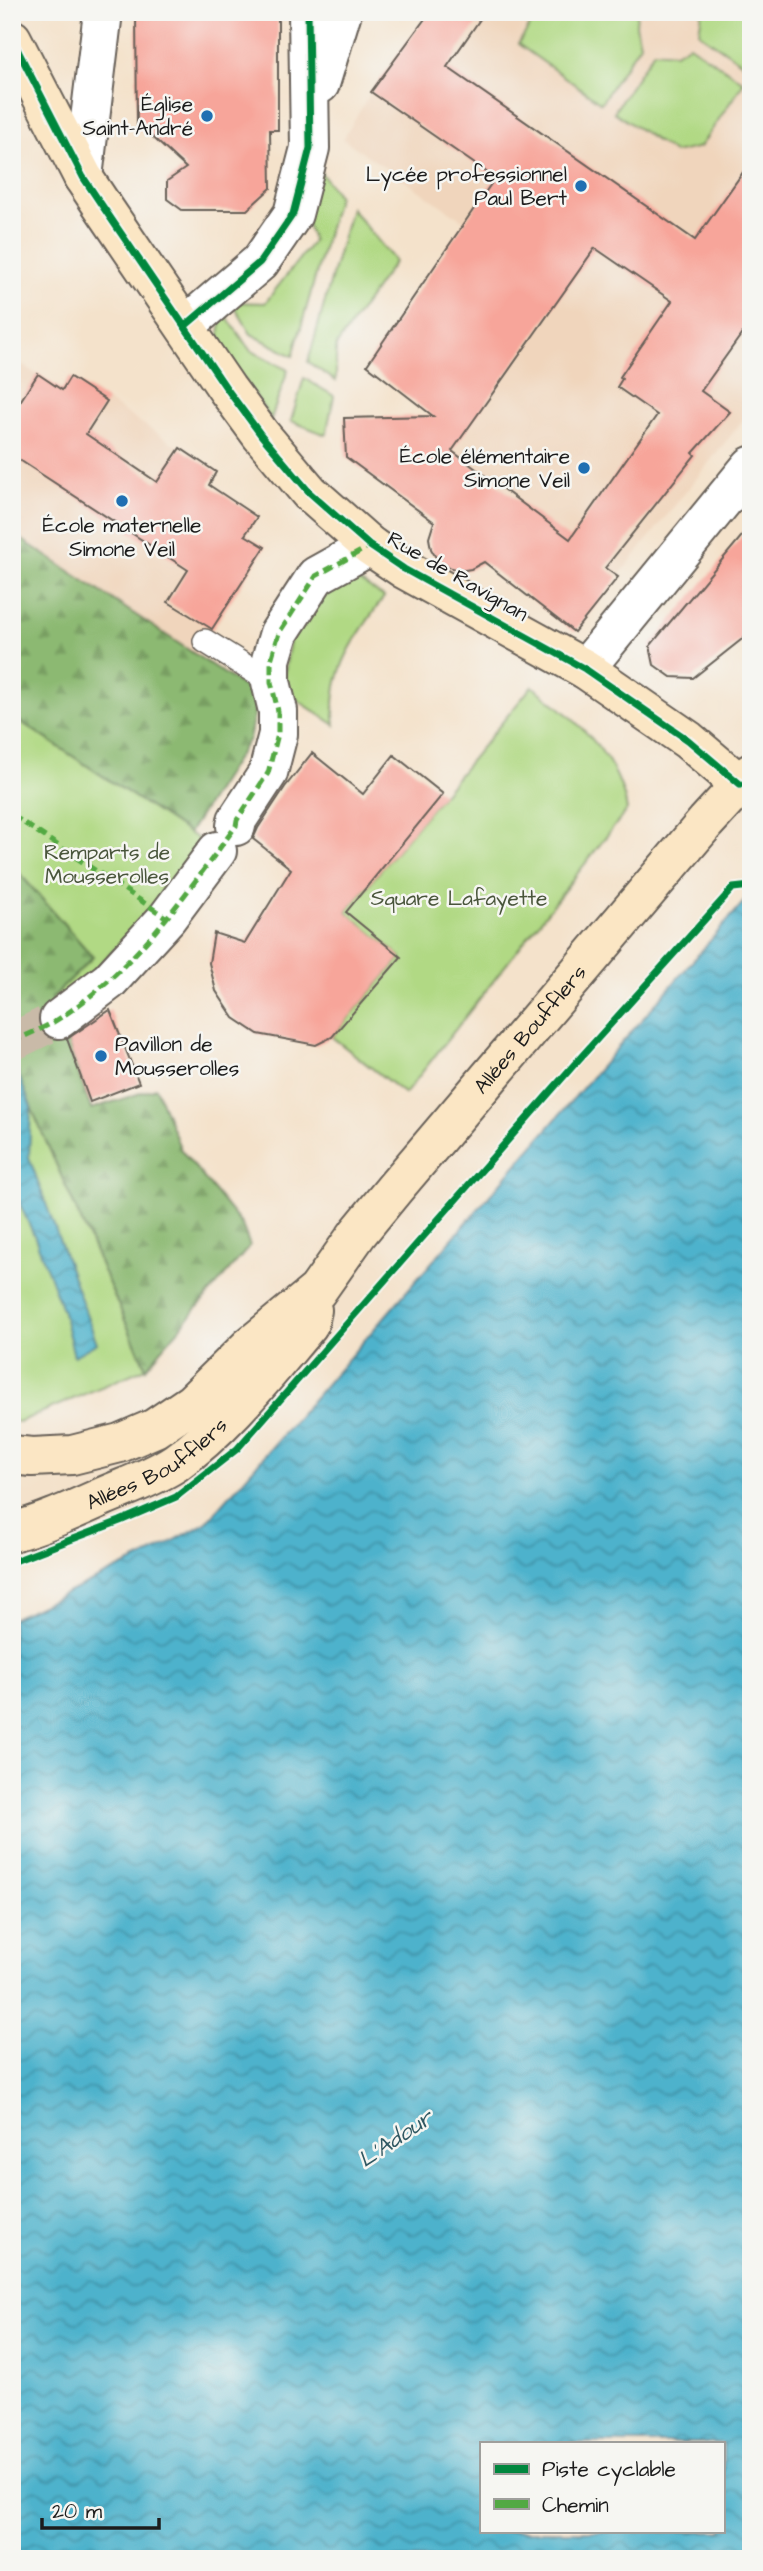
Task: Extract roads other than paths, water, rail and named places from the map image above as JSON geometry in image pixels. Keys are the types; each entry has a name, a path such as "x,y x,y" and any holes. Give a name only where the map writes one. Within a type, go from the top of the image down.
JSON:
{"main road":[{"name":"Rue de Ravignan","path":"12,39 83,177 227,389 287,468 310,493 370,546 404,569 585,669 745,779"},
{"name":"Allées Boufflers","path":"12,1455 72,1455 120,1443 155,1427 192,1403 248,1347 317,1291 394,1188 745,779"},
{"name":"Allées Boufflers","path":"12,1532 62,1516 146,1479 175,1462 213,1431 252,1392 309,1324 317,1291"}],"street":[{"path":"83,177 103,12"},
{"path":"185,326 260,262 293,214 310,148 308,12"},
{"path":"309,120 342,12"},
{"path":"585,669 751,466"},
{"path":"59,1019 109,981 167,918 226,839 268,773 278,734 278,711 271,682 271,660 279,633 316,576 370,546"}],"lane":[{"path":"205,641 271,682"}],"water":[{"name":"L'Adour","path":"751,896 751,2559 12,2559 12,1619 154,1552 207,1522"},
{"path":"12,1058 31,1107 29,1157 97,1343 74,1356 63,1312 34,1235 12,1187"}],"tunnel":[{"path":"12,1042 59,1019"}],"place":[{"name":"Église Saint-André","path":"207,116"},
{"name":"Lycée professionnel Paul Bert","path":"581,186"},
{"name":"École élémentaire Simone Veil","path":"584,468"},
{"name":"École maternelle Simone Veil","path":"122,501"},
{"name":"Pavillon de Mousserolles","path":"101,1056"}],"park label":[{"name":"Remparts de Mousserolles","path":"107,864"},
{"name":"Square Lafayette","path":"459,898"}]}
